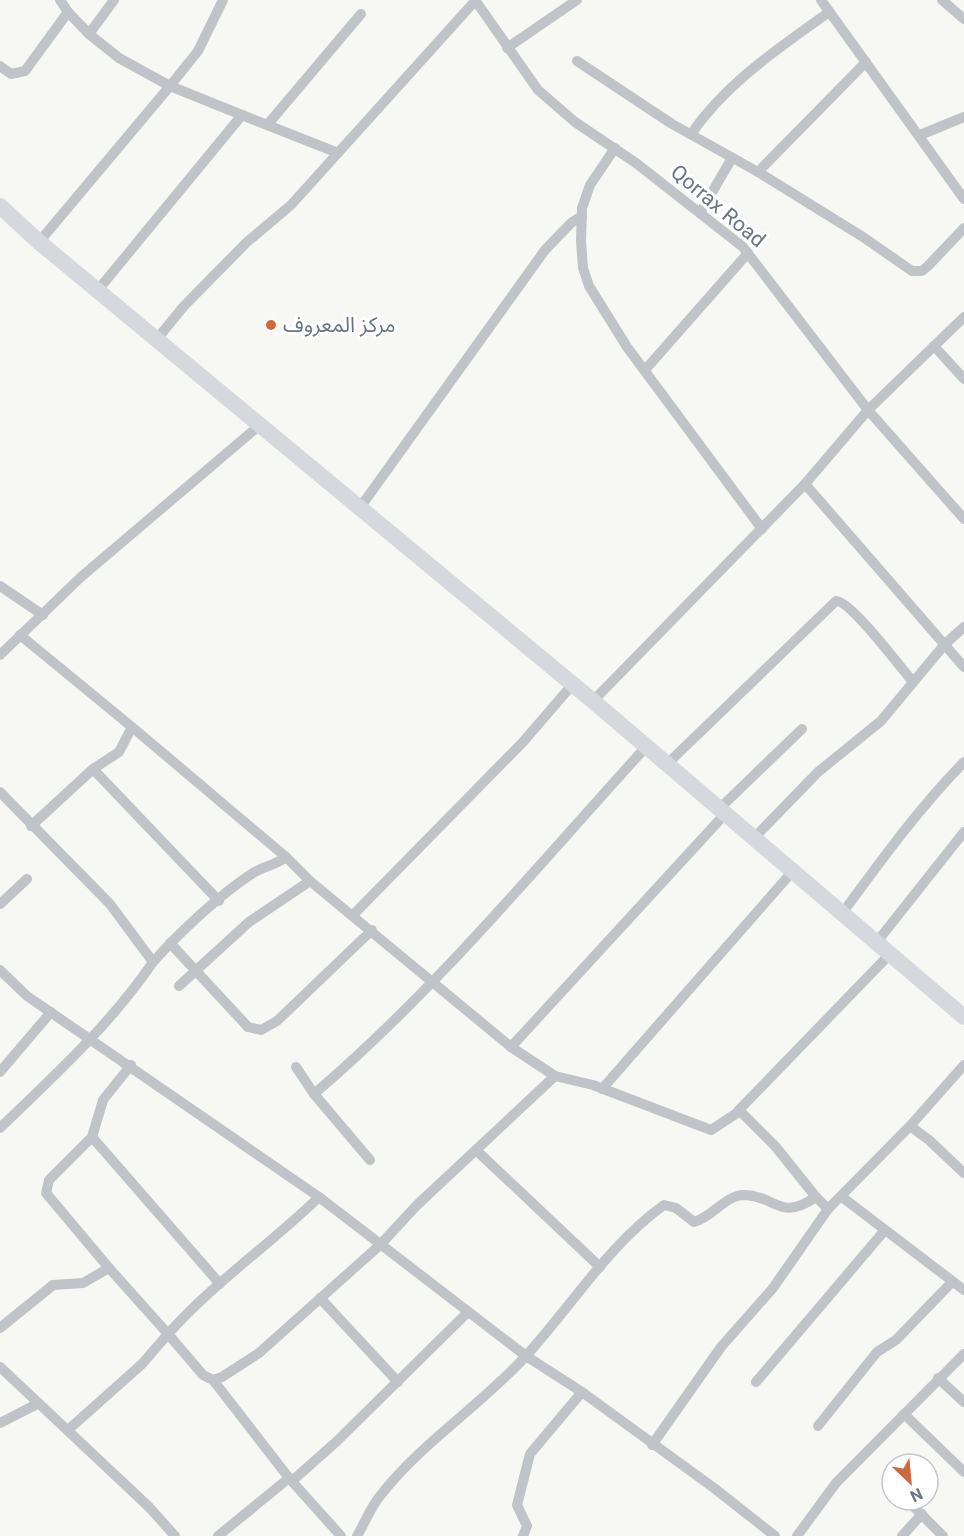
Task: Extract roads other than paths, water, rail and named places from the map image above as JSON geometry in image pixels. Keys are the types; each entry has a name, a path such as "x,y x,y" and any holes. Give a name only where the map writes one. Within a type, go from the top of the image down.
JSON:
{"main road":[{"path":"0,206 39,242 261,424 359,509 594,701 964,1017"}],"street":[{"path":"60,0 89,34 119,58 170,86 338,153"},
{"path":"89,34 114,0"},
{"path":"39,242 198,51 223,0"},
{"path":"157,339 184,306 247,242 291,205 475,0"},
{"name":"Qorrax Road","path":"475,0 538,90 575,122 615,148 748,253 868,410 963,514"},
{"path":"507,48 578,0"},
{"path":"821,0 964,199"},
{"path":"942,0 964,20"},
{"path":"0,66 11,74 25,71 68,12"},
{"path":"691,134 708,110 739,79 829,12"},
{"path":"268,124 361,14"},
{"path":"577,61 691,134 758,172 863,237 912,271 922,271 964,228"},
{"path":"758,172 866,62"},
{"path":"98,290 242,115"},
{"path":"920,135 964,117"},
{"path":"615,148 590,185 582,208 581,241 589,286 645,370 762,529"},
{"path":"700,213 732,159"},
{"path":"359,509 545,250 571,223 582,216"},
{"path":"645,370 748,253"},
{"path":"594,701 805,484 868,410 964,317"},
{"path":"934,346 964,380"},
{"path":"0,655 138,527 261,424"},
{"path":"805,484 964,666"},
{"path":"0,586 43,615"},
{"path":"667,764 836,601 844,602 913,682"},
{"path":"753,839 818,772 881,721 945,645 964,627"},
{"path":"20,635 132,727 310,881 372,930 433,983 511,1047 555,1076 602,1089 711,1130 738,1111 890,954"},
{"path":"353,915 523,742 572,685"},
{"path":"31,826 93,769 119,752 132,727"},
{"path":"511,1047 722,811 802,729"},
{"path":"314,1094 433,983 646,747"},
{"path":"842,915 887,852 964,762"},
{"path":"93,769 219,901"},
{"path":"0,792 110,904 153,963"},
{"path":"876,943 964,832"},
{"path":"0,1128 91,1039 121,1006 171,943 253,874 278,864 286,858"},
{"path":"602,1089 792,872"},
{"path":"0,904 27,879"},
{"path":"179,986 249,922 310,881"},
{"path":"171,943 248,1027 261,1030 277,1021 372,930"},
{"path":"0,970 27,996 131,1065 319,1197 526,1356 582,1392 775,1536"},
{"path":"0,1072 51,1012"},
{"path":"131,1065 103,1100 92,1137 49,1180 46,1193 203,1375 213,1380 290,1480 341,1536"},
{"path":"652,1444 721,1347 773,1288 828,1209 910,1126 964,1065"},
{"path":"296,1067 314,1094 370,1160"},
{"path":"213,1380 222,1377 259,1353 380,1245 417,1205 555,1076"},
{"path":"738,1111 746,1115 775,1146 828,1209"},
{"path":"910,1126 929,1140 964,1173"},
{"path":"92,1137 220,1284"},
{"path":"477,1151 600,1267"},
{"path":"357,1536 378,1497 404,1469 526,1356 600,1267 651,1214 664,1205 676,1208 694,1222 735,1197 744,1195 791,1209 802,1206 816,1197"},
{"path":"68,1430 142,1364 192,1308 319,1197"},
{"path":"842,1197 964,1290"},
{"path":"756,1382 885,1230"},
{"path":"0,1328 53,1285 83,1282 109,1268"},
{"path":"818,1426 877,1353 896,1340 952,1282"},
{"path":"320,1298 398,1382"},
{"path":"218,1536 290,1480 398,1382 468,1312"},
{"path":"797,1536 836,1482 964,1354"},
{"path":"0,1367 149,1507 175,1536"},
{"path":"938,1378 964,1402"},
{"path":"533,1536 525,1531 518,1505 530,1454 582,1392"},
{"path":"0,1423 37,1404"},
{"path":"904,1414 964,1472"},
{"path":"902,1536 922,1514 943,1536"}],"place":[{"name":"مركز المعروف","path":"271,325"}]}
